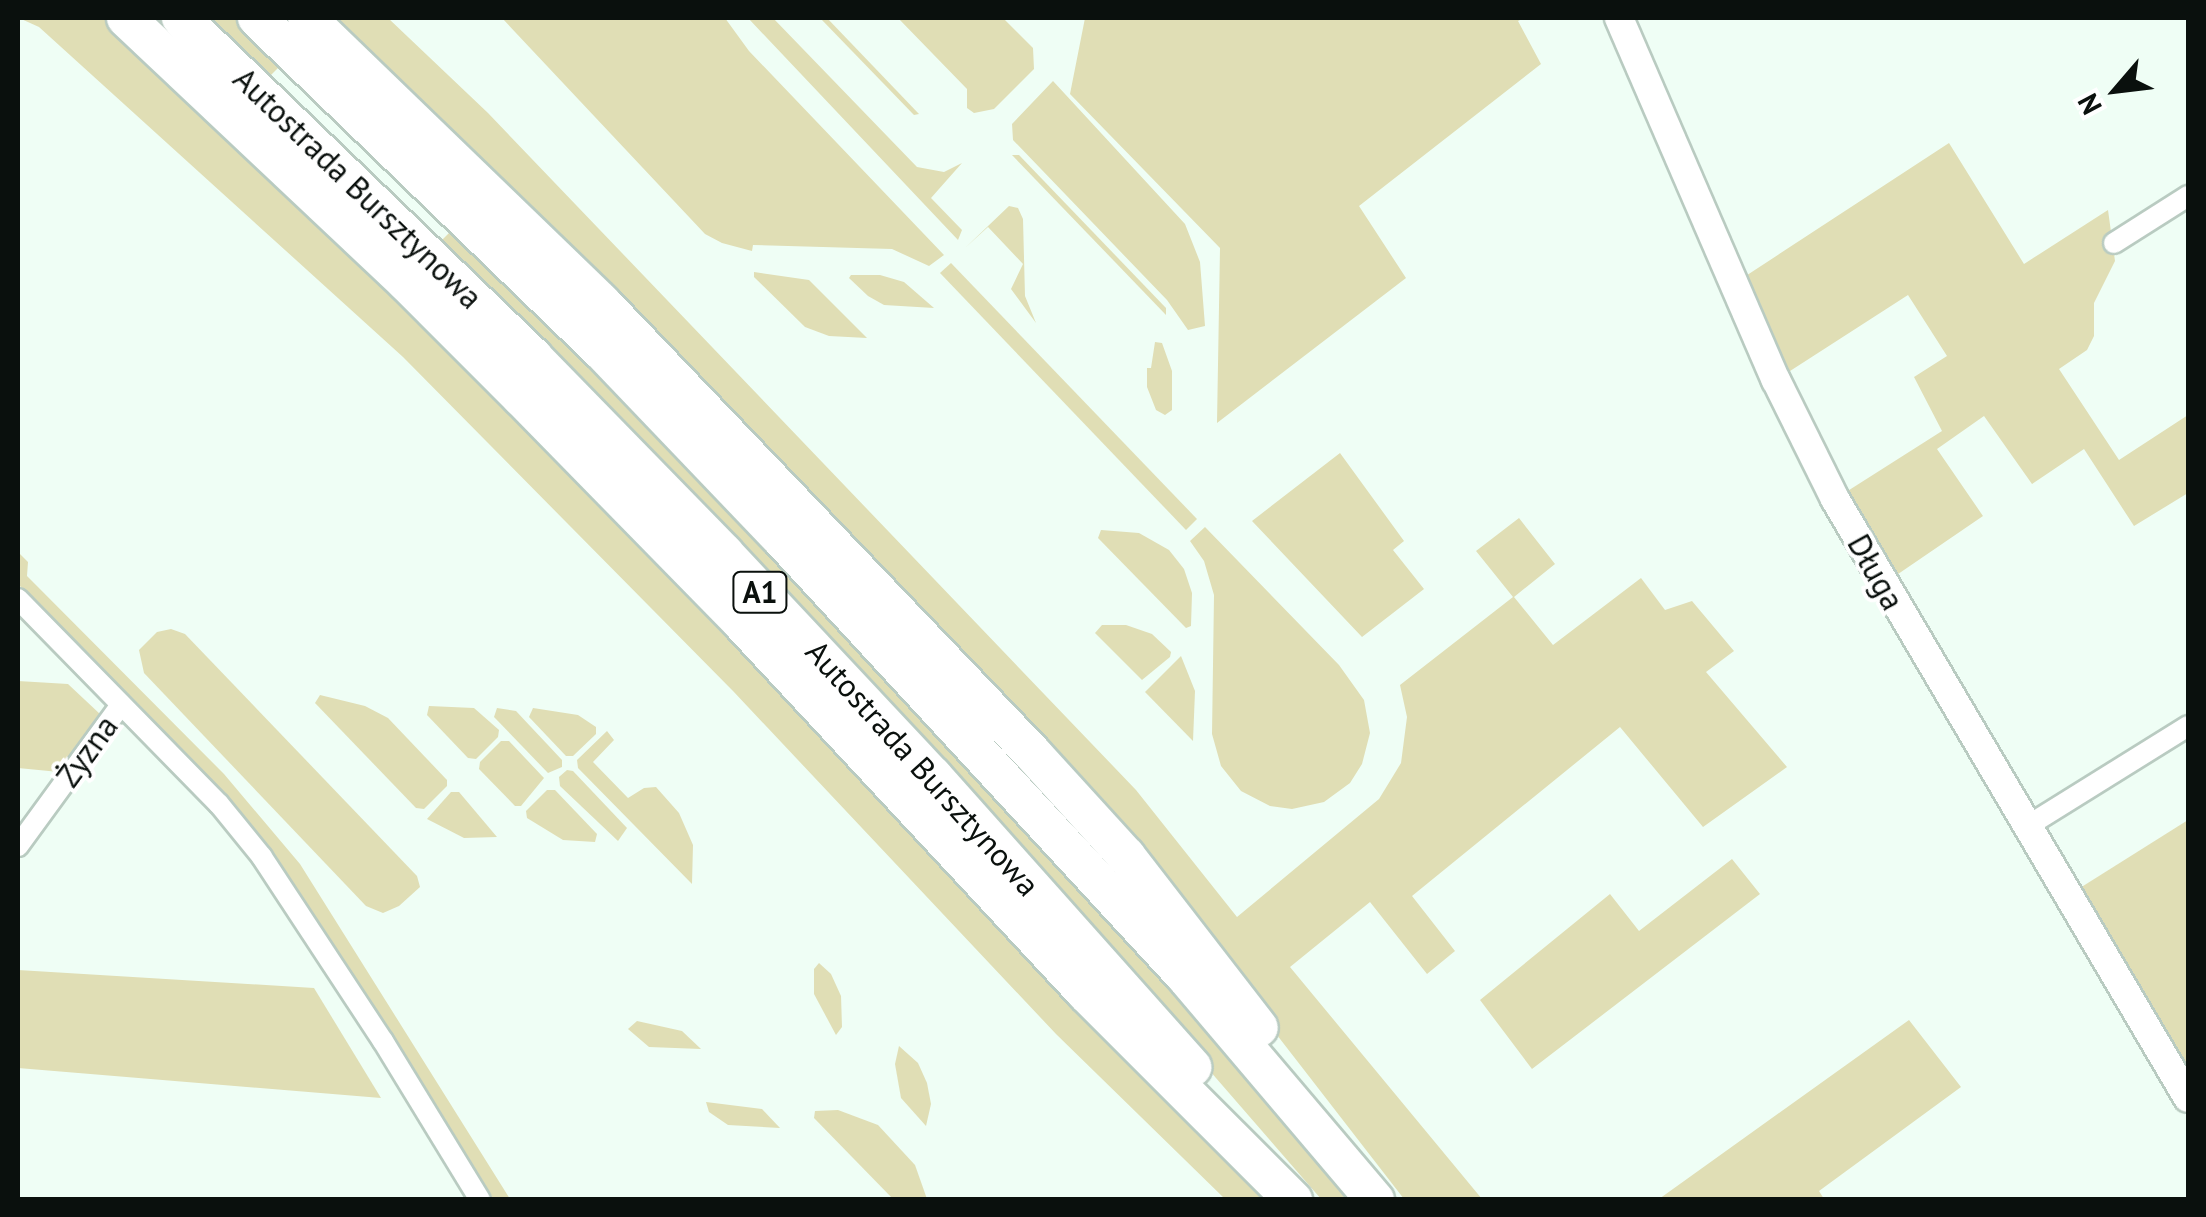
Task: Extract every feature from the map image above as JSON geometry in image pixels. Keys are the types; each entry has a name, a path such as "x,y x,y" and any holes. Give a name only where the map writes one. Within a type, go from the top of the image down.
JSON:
{"highway":[{"path":"127,18 406,282 534,410 754,636 1086,993 1293,1200"},
{"name":"Autostrada Bursztynowa","path":"181,18 533,357 724,553 1144,1011 1305,1200"},
{"name":"Autostrada Bursztynowa","path":"257,18 588,338 780,536 1185,976 1375,1200"},
{"path":"307,18 601,302 1126,856 1385,1200"}],"street":[{"name":"Długa","path":"1619,18 1776,380 1835,499 2188,1098"},
{"path":"2114,243 2188,196"},
{"path":"18,599 219,804 262,857 383,1041 480,1200"},
{"name":"Żyzna","path":"18,846 121,705"},
{"path":"2026,827 2188,726"}],"shaded area":[{"path":"19,18 105,18 405,295 1278,1199 1225,1199 1056,1034 733,691 403,357 39,27"},
{"path":"197,18 241,18 286,60 265,81"},
{"path":"334,18 388,18 488,113 1136,790 1237,917 1379,799 1401,763 1407,717 1400,685 1513,597 1476,551 1519,518 1555,564 1514,597 1553,645 1641,578 1665,610 1692,601 1734,651 1706,672 1787,767 1703,827 1620,727 1412,896 1455,951 1427,974 1370,902 1290,967 1482,1199 1404,1199 1246,995 454,133"},
{"path":"502,18 725,18 749,51 944,255 929,266 892,249 753,245 752,251 705,234"},
{"path":"748,18 773,18 917,167 944,172 962,163 931,198 962,230 958,240"},
{"path":"820,18 827,18 919,114 914,115"},
{"path":"898,18 1003,18 1033,48 1034,69 994,109 974,113 967,108 967,89"},
{"path":"1085,18 1524,18 1518,21 1541,64 1359,206 1406,278 1217,423 1220,248 1070,94"},
{"path":"1053,81 1185,224 1200,262 1205,326 1188,330 1167,300 1013,140 1012,124"},
{"path":"1949,143 2024,264 2108,210 2115,261 2094,303 2094,336 2087,350 2059,369 2119,460 2188,415 2188,493 2134,526 2084,449 2032,484 1984,416 1937,449 1983,516 1882,585 1835,499 1942,431 1914,377 1947,356 1908,295 1776,380 1735,283"},
{"path":"1012,155 1019,155 1166,308 1166,315"},
{"path":"1009,206 1018,208 1023,219 1025,296 1036,323 1011,289 1023,264 988,227 965,248"},
{"path":"457,225 801,574 1362,1199 1321,1199 1104,949 436,246"},
{"path":"951,263 1197,519 1186,530 940,273"},
{"path":"754,272 809,280 867,338 829,336 805,327 754,277"},
{"path":"880,275 904,282 934,308 884,305 868,296 849,278"},
{"path":"1155,342 1162,343 1172,371 1172,410 1165,415 1156,410 1147,387 1147,368 1151,368"},
{"path":"1340,453 1404,541 1393,550 1424,589 1362,637 1252,521"},
{"path":"1205,527 1339,665 1364,700 1370,733 1362,764 1350,783 1324,802 1292,809 1270,806 1241,791 1221,766 1212,734 1214,595 1204,561 1190,541"},
{"path":"1101,530 1139,533 1169,550 1184,569 1192,593 1191,626 1186,628 1098,538"},
{"path":"18,552 28,562 27,576 224,774 300,864 510,1199 489,1199 213,787 18,584"},
{"path":"1102,625 1126,625 1152,634 1171,652 1170,657 1142,680 1095,633"},
{"path":"171,629 185,634 417,876 420,887 399,906 383,913 366,906 144,673 139,650 157,632"},
{"path":"1181,656 1195,691 1193,741 1145,692"},
{"path":"18,681 68,684 101,715 59,772 18,768"},
{"path":"320,695 365,706 388,718 447,780 447,786 424,809 416,808 315,703"},
{"path":"429,706 474,708 499,730 498,737 476,759 468,758 427,715"},
{"path":"497,708 516,711 562,760 562,767 548,773 494,717"},
{"path":"533,708 578,715 596,727 596,734 573,756 566,756 529,717"},
{"path":"607,731 614,740 593,762 628,798 644,788 656,787 679,813 693,845 692,884 578,768 577,760"},
{"path":"501,741 509,741 544,778 521,806 515,806 479,769 480,762"},
{"path":"567,770 573,771 627,828 618,841 560,786 559,777"},
{"path":"547,790 555,790 597,834 595,842 563,840 527,818 526,811"},
{"path":"451,792 459,792 497,837 464,838 427,819"},
{"path":"2188,820 2188,1066 2174,1075 2064,898"},
{"path":"1732,859 1760,894 1532,1069 1480,1000 1610,894 1639,931"},
{"path":"819,963 831,974 841,996 842,1027 836,1035 814,994 814,969"},
{"path":"18,970 314,988 381,1098 18,1068"},
{"path":"1909,1020 1961,1087 1819,1191 1824,1199 1659,1199"},
{"path":"637,1021 682,1031 701,1049 649,1047 628,1029"},
{"path":"899,1046 918,1063 927,1083 931,1104 926,1126 901,1098 895,1064"},
{"path":"706,1102 762,1109 780,1128 728,1125 709,1112"},
{"path":"838,1110 878,1125 915,1165 927,1199 893,1199 814,1118 815,1111"}]}
